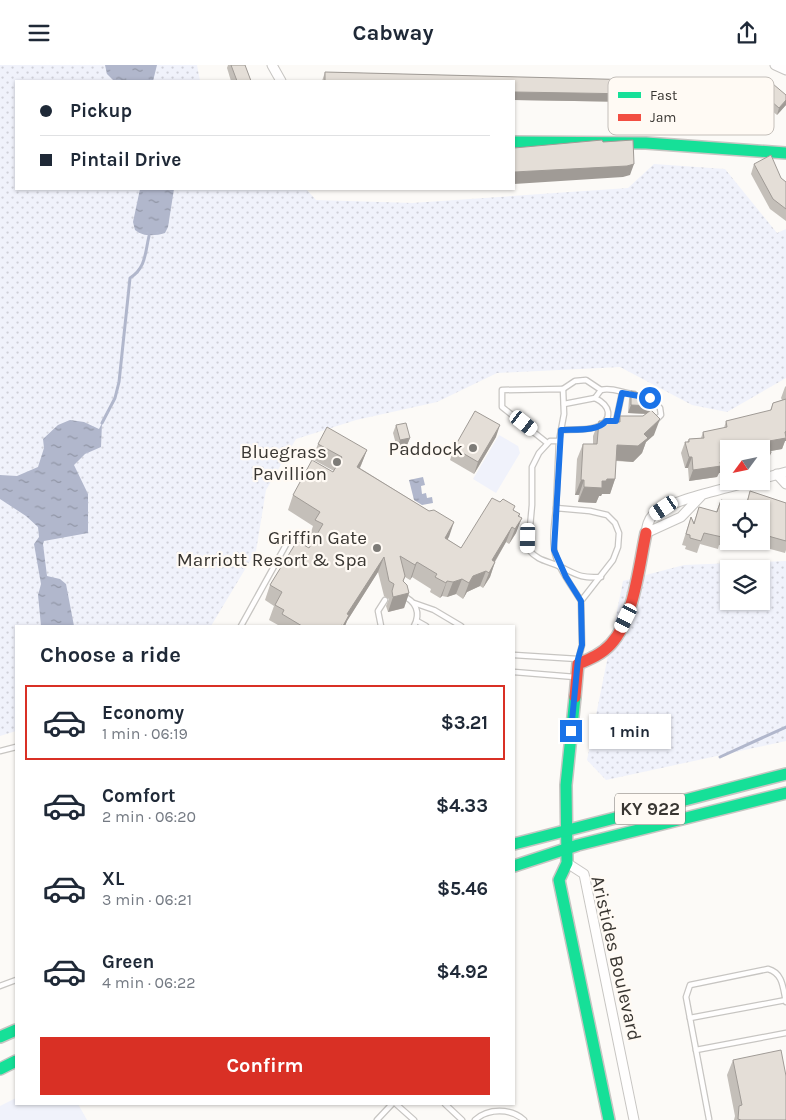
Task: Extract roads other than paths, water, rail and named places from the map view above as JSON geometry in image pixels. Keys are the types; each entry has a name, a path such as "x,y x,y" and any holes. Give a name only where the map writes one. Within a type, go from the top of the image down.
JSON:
{"main road":[{"path":"515,142 646,143 786,153"},
{"path":"567,863 565,830 566,785 578,661 595,657 614,642 626,618 646,533"},
{"name":"KY 922","path":"515,845 565,830 786,774"},
{"name":"KY 922","path":"515,866 566,849 786,793"},
{"name":"Aristides Boulevard","path":"567,863 559,880 609,1120"},
{"path":"0,1037 15,1030"},
{"path":"0,1069 15,1062"}],"street":[{"path":"272,65 280,80"},
{"path":"775,65 786,69"},
{"path":"782,473 786,484"},
{"path":"646,533 648,522 653,515 664,508 720,490"},
{"path":"646,533 681,517 702,495"},
{"name":"Aristides Boulevard","path":"567,863 584,874 634,1120"}],"lane":[{"path":"559,441 546,442 502,407 502,390 563,389 575,381 586,380 601,390"},
{"path":"564,404 595,397 601,390 612,388 622,393 638,395"},
{"path":"515,655 578,661 582,645 581,601 554,550 553,536 559,441 564,404 563,389"},
{"path":"616,421 622,393"},
{"path":"645,396 650,398 660,408 661,415 658,420 649,421"},
{"path":"561,430 594,428 604,425 608,410 603,402 595,397"},
{"path":"606,421 625,421"},
{"path":"546,442 532,467 532,505 528,549 535,558 562,567 579,577 601,577"},
{"path":"556,509 590,511 607,515 615,523 619,533 618,547 601,577 581,601"},
{"path":"242,625 287,543"},
{"path":"401,595 414,603 434,610 459,625"},
{"path":"382,625 378,611 385,600"},
{"path":"414,603 418,615 416,624"},
{"path":"515,672 576,677"},
{"path":"0,751 15,747"},
{"path":"690,1018 786,1001 778,974 768,969 690,985 686,997 696,1050 710,1119 703,1120"},
{"path":"0,986 15,980"},
{"path":"696,1050 786,1033"},
{"path":"377,1120 393,1105"},
{"path":"395,1105 414,1120"},
{"path":"446,1105 462,1120"},
{"path":"475,1120 492,1112 504,1110 524,1120"}],"water":[{"path":"105,65 157,65 153,80 113,80 107,74"},
{"path":"140,190 174,190 168,227 165,233 157,235 142,234 135,230 133,222"},
{"path":"70,420 84,422 99,429 102,423 101,447 85,454 74,465 88,494 88,533 44,541 43,544 47,576 60,579 66,584 74,625 41,625 38,595 41,584 34,544 39,537 38,527 26,516 0,499 0,475 17,476 38,467 44,448 43,439 58,425"},
{"path":"423,477 425,485 421,486 422,494 426,493 427,498 432,497 433,503 422,505 414,500 409,480"}],"waterway":[{"path":"102,423 115,398 119,382 130,278 142,265 149,236"},
{"path":"720,757 786,727"}],"place":[{"name":"Paddock","path":"473,448"},
{"name":"Bluegrass Pavillion","path":"337,462"},
{"name":"Griffin Gate Marriott Resort & Spa","path":"377,548"}]}
